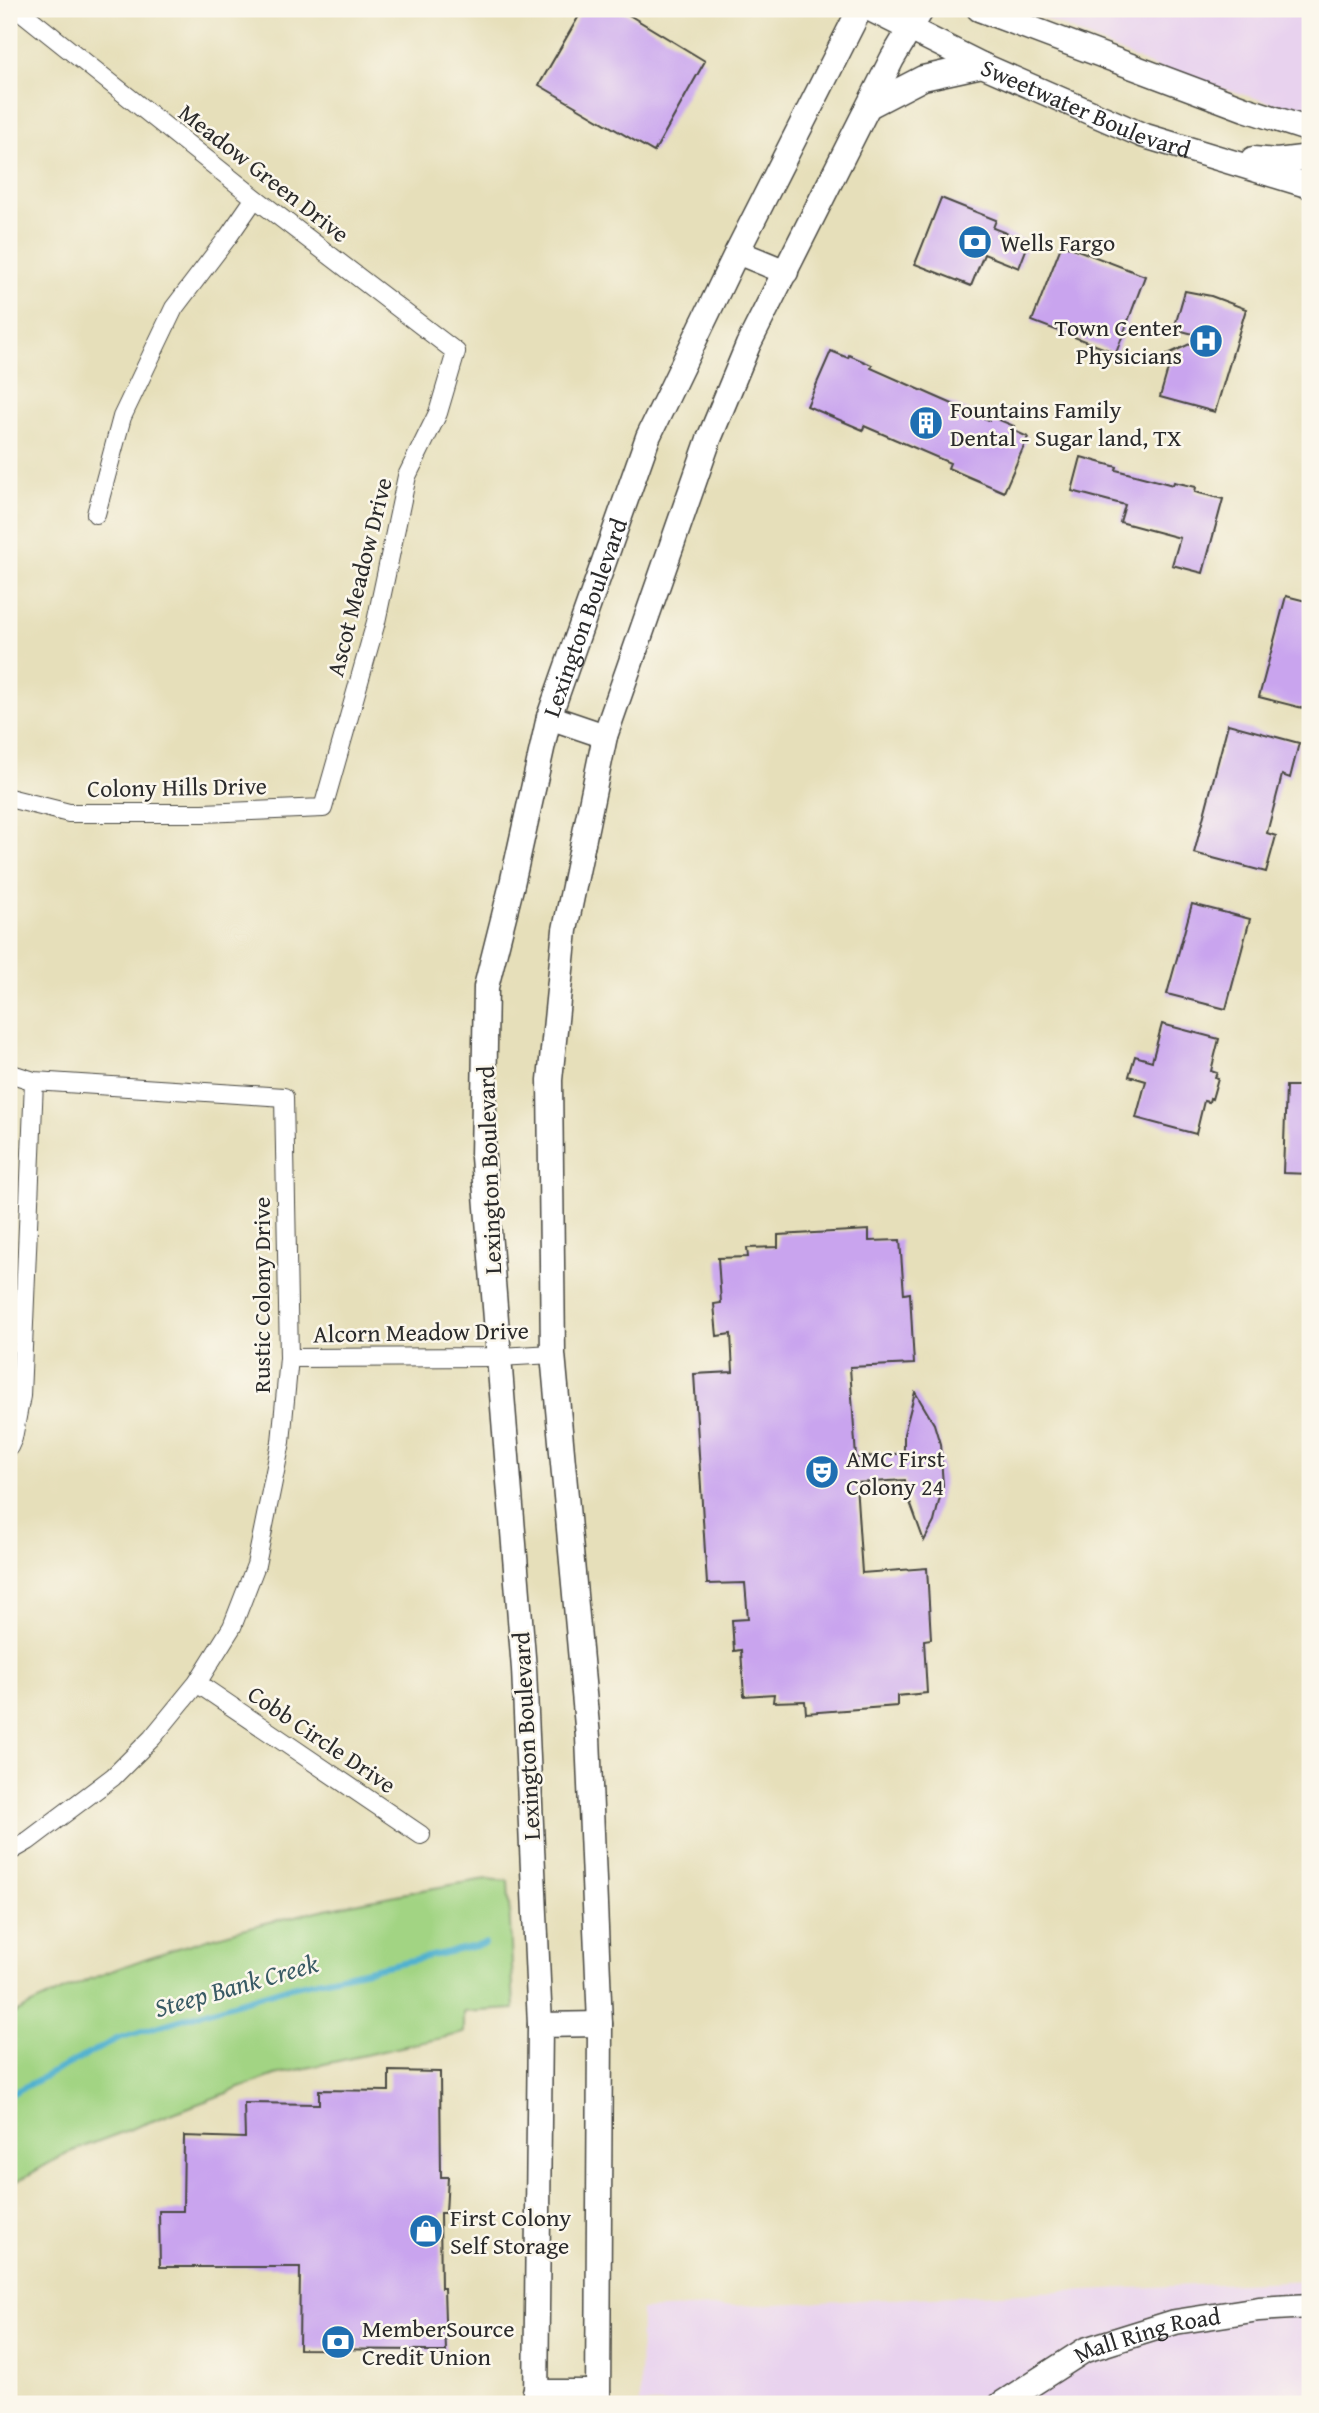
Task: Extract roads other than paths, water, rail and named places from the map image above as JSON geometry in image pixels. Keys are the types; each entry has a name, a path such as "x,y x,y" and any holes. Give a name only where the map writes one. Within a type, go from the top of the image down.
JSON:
{"main road":[{"name":"Lexington Boulevard","path":"536,2398 540,2025 524,1669 483,1157 486,987 513,884 549,717 648,437 737,252 860,9"},
{"name":"Sweetwater Boulevard","path":"870,9 916,19 982,65 1142,135 1310,186"},
{"path":"979,9 1245,109 1310,130"},
{"path":"536,2398 598,2398 600,2024 588,1737 553,1354 550,1080 565,930 605,736 709,439 748,345 892,59 916,19"},
{"path":"869,106 923,78 982,65"},
{"path":"1203,155 1277,162 1310,157"},
{"path":"737,252 786,272"},
{"path":"549,717 605,736"},
{"path":"540,2025 600,2024"},
{"name":"Mall Ring Road","path":"1001,2404 1085,2350 1175,2322 1259,2309 1310,2306"}],"street":[{"name":"Meadow Green Drive","path":"18,9 255,198 456,352 447,384"},
{"path":"96,514 122,417 174,308 255,198"},
{"name":"Ascot Meadow Drive","path":"330,785 376,622 407,476 438,413 447,384"},
{"name":"Colony Hills Drive","path":"9,798 69,813 202,813 323,808 330,785"},
{"path":"9,1073 34,1081 21,1396 9,1447"},
{"name":"Rustic Colony Drive","path":"9,1852 28,1841 113,1777 152,1738 197,1683 232,1627 256,1565 281,1442 289,1358 284,1097 34,1081"},
{"name":"Alcorn Meadow Drive","path":"289,1358 498,1357 553,1354"},
{"name":"Cobb Circle Drive","path":"197,1683 421,1835"}],"waterway":[{"name":"Steep Bank Creek","path":"9,2095 119,2038 286,1988 485,1944"}],"place":[{"name":"Wells Fargo","path":"975,242"},
{"name":"Town Center Physicians","path":"1206,341"},
{"name":"Fountains Family Dental - Sugar land, TX","path":"926,423"},
{"name":"AMC First Colony 24","path":"822,1472"},
{"name":"First Colony Self Storage","path":"426,2231"},
{"name":"MemberSource Credit Union","path":"338,2342"}]}
